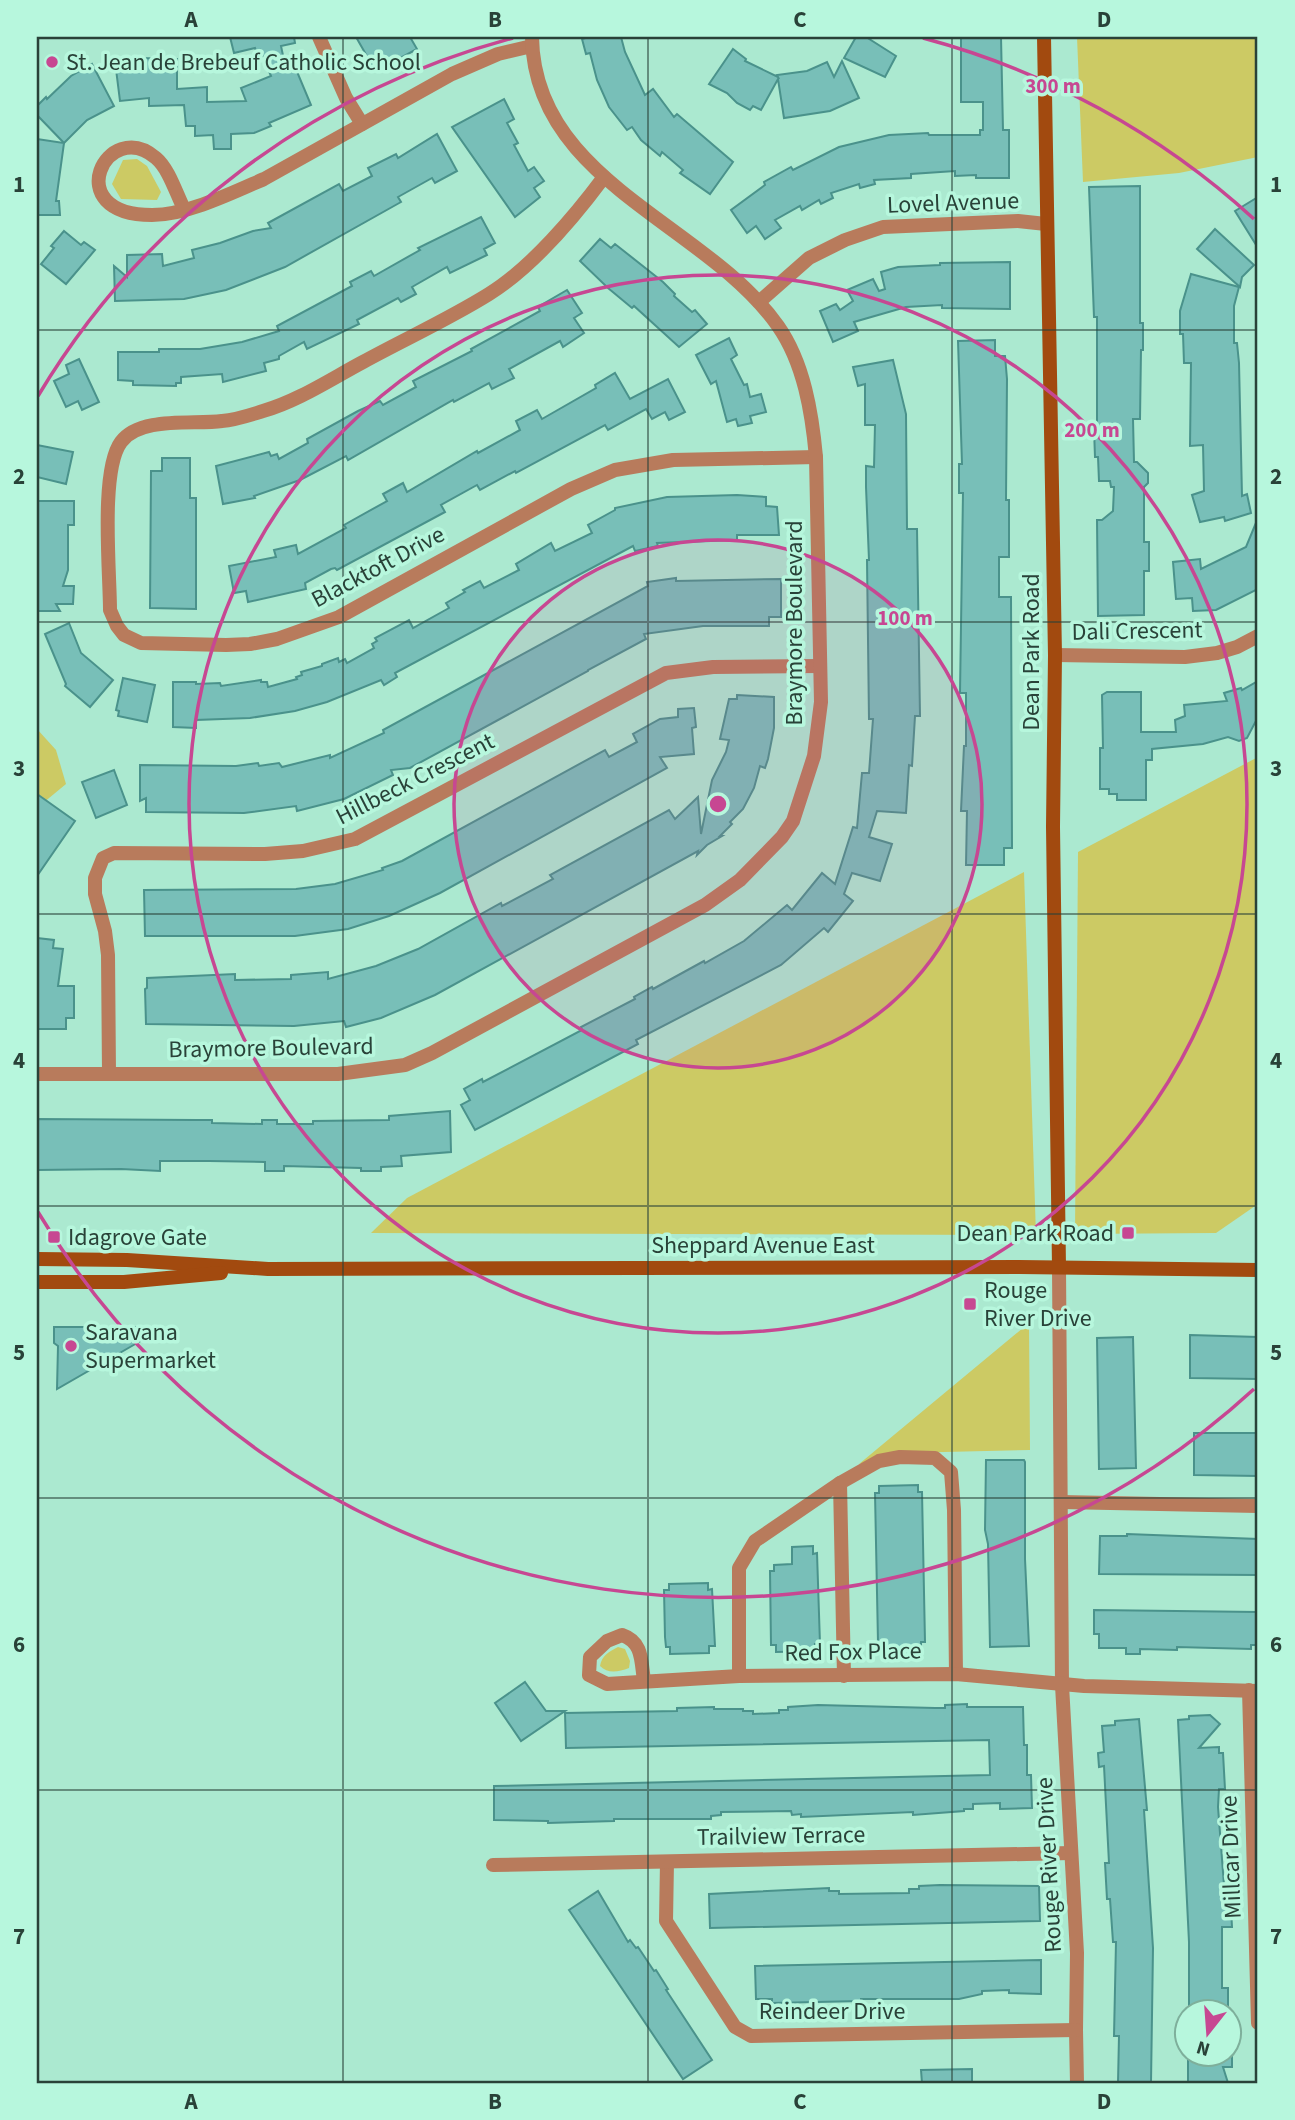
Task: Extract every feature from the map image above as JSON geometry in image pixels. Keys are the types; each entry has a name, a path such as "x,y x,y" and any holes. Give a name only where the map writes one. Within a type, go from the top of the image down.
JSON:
{"main road":[{"name":"Dean Park Road","path":"1044,37 1055,655 1054,827 1059,1267"},
{"name":"Sheppard Avenue East","path":"37,1259 127,1260 268,1269 1059,1267 1258,1270"},
{"name":"Sheppard Avenue East","path":"37,1282 124,1282 268,1269"}],"street":[{"path":"319,37 346,98 362,124"},
{"path":"184,209 162,165 154,156 141,150 127,149 108,156 100,167 100,189 111,206 134,214 155,215 184,209 264,179 452,74 532,41"},
{"name":"Braymore Boulevard","path":"37,1074 338,1074 405,1065 432,1053 705,905 740,880 782,837 793,821 814,756 821,702 816,457 812,421 791,347 759,302 712,260 604,177 571,144 547,105 536,75 532,41"},
{"name":"Blacktoft Drive","path":"604,177 583,206 529,261 491,293 275,408 223,421 155,425 124,438 112,466 109,504 110,610 117,626 124,635 141,643 226,645 277,639 339,617 571,489 615,470 673,460 816,457"},
{"name":"Lovel Avenue","path":"759,302 809,258 845,240 883,227 1018,221 1046,224"},
{"name":"Dali Crescent","path":"1055,655 1185,657 1217,653 1237,647 1258,636"},
{"name":"Hillbeck Crescent","path":"108,1073 108,954 95,894 95,878 103,858 114,853 226,854 303,851 355,839 666,673 713,667 820,666"},
{"name":"Rouge River Drive","path":"1059,1267 1062,1685 1077,1953 1077,2083"},
{"path":"739,1676 739,1568 755,1541 840,1483 879,1461 900,1457 935,1458 951,1472 956,1674"},
{"path":"840,1483 844,1676"},
{"path":"1062,1502 1258,1506"},
{"name":"Red Fox Place","path":"644,1681 739,1676 956,1674 1062,1685 1254,1690"},
{"name":"Millcar Drive","path":"1254,1690 1258,2023"},
{"name":"Trailview Terrace","path":"493,1865 1071,1853"},
{"name":"Reindeer Drive","path":"667,1862 666,1921 735,2027 751,2036 1076,2030"}],"shaded area":[{"path":"1077,37 1258,37 1258,157 1179,173 1083,182"},
{"path":"137,159 147,166 161,192 157,200 121,199 112,184 123,160"},
{"path":"37,729 56,750 66,784 37,808"},
{"path":"1258,757 1258,1204 1216,1233 1075,1234 1078,852"},
{"path":"1024,872 1036,1235 371,1233 407,1198"},
{"path":"1029,1323 1030,1450 902,1453 859,1464"},
{"path":"618,1647 625,1649 630,1661 629,1668 613,1672 603,1669 600,1666 604,1656"}],"building":[{"path":"230,37 294,37 295,43 281,46 285,65 293,62 311,105 269,123 271,126 254,133 231,134 231,149 214,149 213,135 195,136 195,126 186,126 184,105 149,106 149,98 120,101 115,61 139,58 177,59 177,89 207,87 207,102 246,101 241,88 271,76 260,50 256,51 255,48 234,53"},
{"path":"356,37 410,37 417,49 384,67 380,61 372,65"},
{"path":"621,37 645,95 653,89 674,117 677,114 733,162 710,194 680,173 683,170 662,152 660,156 641,140 632,127 627,130 609,107 597,80 590,53 586,54 582,39"},
{"path":"856,37 866,37 896,56 885,77 844,58"},
{"path":"961,37 1001,37 1003,130 1009,130 1009,178 955,176 955,171 874,180 875,184 860,188 859,184 831,193 833,198 821,204 819,200 802,210 800,206 775,220 781,228 765,239 756,226 747,233 731,210 765,185 764,182 791,167 793,170 839,147 889,135 980,135 980,130 983,130 983,102 961,102"},
{"path":"733,49 746,59 745,61 778,77 777,75 807,71 827,62 834,77 842,61 859,98 830,111 784,118 778,79 761,110 753,106 750,110 709,84"},
{"path":"92,64 114,106 87,120 64,143 37,115 37,106 71,76"},
{"path":"504,99 514,119 507,123 518,143 514,145 528,171 534,167 544,181 534,188 540,197 515,217 452,127"},
{"path":"437,134 457,171 435,183 432,178 398,197 401,202 285,267 226,290 184,299 115,301 114,266 127,277 127,255 162,254 163,266 194,258 192,250 271,228 268,223 339,184 343,191 372,176 368,168 396,154 398,158"},
{"path":"37,139 64,143 56,201 59,201 60,215 37,215"},
{"path":"1140,186 1140,323 1143,323 1143,350 1140,419 1133,419 1134,462 1148,473 1148,483 1144,487 1144,542 1149,542 1149,571 1144,571 1144,615 1098,616 1097,520 1102,520 1113,511 1114,487 1111,487 1110,481 1099,481 1098,457 1095,457 1097,317 1094,317 1089,187"},
{"path":"1258,197 1258,248 1235,211"},
{"path":"481,217 495,243 484,249 487,255 450,273 447,267 412,287 416,294 401,302 398,298 357,320 359,324 307,349 304,342 279,356 279,359 264,363 266,371 223,382 222,374 181,377 181,383 176,383 176,386 133,385 133,381 118,380 118,352 200,349 242,342 279,331 277,326 352,286 350,282 371,271 374,276 420,250 418,248"},
{"path":"1215,229 1254,265 1242,277 1240,287 1197,249"},
{"path":"64,231 81,245 84,242 95,250 66,284 41,264"},
{"path":"600,239 611,248 615,244 663,282 674,296 692,312 695,310 707,324 679,347 580,261"},
{"path":"1010,262 1010,309 942,308 942,305 906,307 854,322 858,331 833,342 820,311 836,304 840,310 853,301 847,290 873,279 879,291 885,289 881,272 898,267 940,263"},
{"path":"1191,274 1239,287 1234,306 1234,343 1237,343 1239,363 1242,496 1247,494 1251,513 1225,521 1224,517 1200,522 1192,495 1204,491 1203,445 1190,446 1191,363 1184,363 1183,334 1180,334 1180,311"},
{"path":"567,290 582,313 574,318 584,333 563,347 560,341 509,369 514,378 492,389 489,383 454,402 453,400 348,460 346,456 300,480 254,496 255,498 223,504 216,466 269,452 271,456 277,454 279,459 308,443 307,439 358,411 380,401 383,405 416,387 413,381 472,351 471,349 540,311 538,307"},
{"path":"729,338 737,355 731,359 744,385 747,384 750,397 761,394 766,412 750,416 752,423 738,426 736,419 727,422 716,381 711,384 696,355"},
{"path":"995,340 995,356 1005,356 1007,379 1006,500 1009,500 1009,557 999,557 999,597 1011,597 1012,848 1004,848 1004,865 966,865 967,811 961,811 966,746 966,693 960,693 963,493 959,493 959,464 962,464 958,341"},
{"path":"79,359 99,402 82,410 78,401 66,407 54,381 69,374 66,365"},
{"path":"893,360 906,414 907,529 917,529 920,716 915,716 906,813 877,811 869,837 892,844 880,881 852,873 844,894 853,901 828,932 824,928 781,965 636,1040 638,1044 475,1130 461,1105 470,1100 464,1089 482,1079 483,1082 582,1030 581,1027 635,999 634,997 652,987 653,989 704,961 705,963 744,941 787,905 792,910 822,873 835,884 853,827 857,828 862,773 869,773 873,719 869,719 866,466 874,467 875,425 865,425 865,384 858,386 853,367"},
{"path":"615,373 630,399 668,379 685,412 669,420 665,412 652,419 646,409 608,430 605,425 480,490 477,485 441,505 445,512 337,570 331,569 305,583 306,589 248,602 246,591 234,593 229,566 276,557 274,550 296,545 298,554 346,528 344,525 387,501 383,494 403,483 407,492 477,451 478,453 520,430 516,421 537,410 542,419 596,388 595,385"},
{"path":"37,445 73,452 66,484 37,477"},
{"path":"162,458 190,458 190,498 196,498 196,609 150,608 151,471 162,471"},
{"path":"667,497 766,497 766,506 777,507 779,535 737,535 737,540 657,543 658,546 635,551 633,546 395,673 397,677 384,685 381,680 327,702 295,711 250,718 196,720 196,728 173,727 173,682 220,683 221,686 261,680 267,682 268,687 297,679 296,677 302,675 301,672 338,658 339,662 345,659 347,663 374,648 372,644 377,641 375,638 409,620 413,628 449,608 446,603 465,592 463,590 480,581 484,588 519,570 516,564 551,543 555,551 592,533 588,525 615,508"},
{"path":"37,501 74,501 74,525 68,525 68,570 63,586 74,586 73,604 56,604 60,611 37,611"},
{"path":"1258,518 1258,589 1216,610 1193,611 1192,598 1176,599 1173,562 1200,559 1201,569 1246,547"},
{"path":"676,578 676,581 781,579 781,617 769,617 769,626 703,626 644,634 646,639 588,671 410,768 391,770 393,775 344,799 297,811 296,806 244,813 146,812 146,798 140,801 140,765 236,766 258,763 259,766 279,763 282,767 330,755 330,758 384,733 383,730 648,586 647,582"},
{"path":"69,623 81,653 113,680 90,707 65,686 45,634"},
{"path":"123,678 155,685 147,722 118,716 119,711 116,710"},
{"path":"1258,681 1258,717 1247,738 1239,741 1228,737 1203,744 1152,749 1152,760 1146,760 1146,800 1117,800 1117,794 1109,794 1109,789 1100,789 1100,748 1103,748 1102,695 1107,692 1141,692 1141,732 1176,732 1175,720 1185,716 1184,705 1227,701 1224,693 1241,688 1242,690"},
{"path":"737,695 774,697 774,728 768,759 765,768 760,766 754,788 743,809 730,822 732,824 722,836 697,855 698,851 435,995 381,1018 346,1027 344,1021 294,1026 146,1024 147,978 235,974 235,980 291,979 291,975 328,972 328,979 376,966 418,949 501,903 502,906 553,879 550,875 669,810 675,819 698,797 701,834 712,780 729,740 720,739 729,699 737,699"},
{"path":"694,708 694,754 660,757 667,768 440,893 389,916 348,929 295,936 145,936 144,890 296,889 335,884 383,870 382,868 402,861 605,750 609,757 637,742 633,734 660,719 678,717 678,709"},
{"path":"114,770 127,805 96,818 82,782"},
{"path":"37,794 75,821 37,876"},
{"path":"37,938 54,940 53,948 63,949 58,986 74,986 74,1018 66,1018 66,1029 37,1029"},
{"path":"450,1111 451,1152 401,1156 402,1166 381,1167 381,1171 284,1166 284,1171 265,1171 265,1162 209,1161 160,1161 160,1171 37,1170 37,1119 212,1120 212,1123 262,1124 262,1120 277,1120 277,1124 313,1124 313,1121 389,1120 389,1116"},
{"path":"54,1327 136,1327 144,1339 57,1389 58,1346 54,1343"},
{"path":"1190,1335 1258,1337 1258,1379 1190,1378"},
{"path":"1133,1337 1136,1468 1099,1469 1097,1338"},
{"path":"1194,1433 1258,1433 1258,1476 1194,1475"},
{"path":"986,1460 1025,1462 1025,1559 1029,1646 990,1647 988,1544 985,1530"},
{"path":"918,1485 918,1492 922,1492 925,1642 921,1642 921,1649 882,1649 882,1642 878,1642 875,1493 879,1493 879,1486"},
{"path":"1127,1534 1258,1539 1258,1575 1099,1574 1100,1536"},
{"path":"813,1546 813,1554 817,1553 820,1644 815,1644 816,1651 776,1652 776,1645 771,1645 770,1571 774,1571 774,1565 792,1564 792,1547"},
{"path":"708,1583 708,1590 712,1589 715,1646 709,1646 709,1653 670,1654 665,1637 664,1590 669,1590 669,1584"},
{"path":"1094,1610 1258,1612 1258,1645 1251,1645 1251,1649 1140,1649 1140,1654 1126,1654 1126,1648 1099,1648 1099,1634 1094,1634"},
{"path":"525,1682 546,1711 565,1711 521,1741 495,1703"},
{"path":"967,1704 967,1707 1023,1707 1024,1745 1027,1745 1027,1775 1031,1775 1032,1808 1000,1809 1000,1803 973,1804 973,1809 964,1811 913,1815 913,1812 801,1817 801,1814 792,1815 791,1811 721,1812 721,1815 711,1816 711,1819 614,1819 548,1823 494,1820 494,1786 990,1775 989,1740 566,1748 565,1713 677,1711 677,1708 714,1707 743,1709 753,1711 753,1714 779,1713 779,1710 788,1710 788,1707 818,1705 945,1708 945,1705"},
{"path":"1210,1715 1220,1724 1199,1748 1219,1747 1219,1753 1223,1753 1225,1789 1219,1789 1218,1807 1224,1885 1226,1891 1230,1891 1232,1927 1222,1927 1222,1988 1228,1988 1228,1997 1189,1997 1189,1942 1178,1720 1189,1719 1189,1716"},
{"path":"1139,1719 1147,1810 1144,1810 1153,1948 1151,2083 1118,2083 1119,2036 1114,2036 1116,1942 1113,1942 1110,1899 1107,1899 1105,1863 1109,1863 1104,1766 1099,1767 1098,1753 1104,1752 1102,1726 1115,1725 1115,1721"},
{"path":"919,1886 1039,1886 1040,1921 710,1928 709,1894 829,1888 829,1891 839,1891 839,1894 909,1893 909,1889 919,1889"},
{"path":"598,1891 628,1942 630,1940 638,1947 654,1971 656,1970 712,2060 683,2079 569,1910"},
{"path":"1041,1960 1041,1994 1009,1993 1009,1990 982,1991 982,1994 959,1999 772,2003 772,1999 756,1999 755,1966"},
{"path":"1188,2068 1223,2068 1228,2083 1188,2083"},
{"path":"972,2069 972,2083 922,2083 921,2070"}],"place":[{"name":"St. Jean de Brebeuf Catholic School","path":"52,62"},
{"name":"Dean Park Road","path":"1128,1233"},
{"name":"Idagrove Gate","path":"54,1237"},
{"name":"Rouge River Drive","path":"970,1304"},
{"name":"Saravana Supermarket","path":"71,1346"}]}
